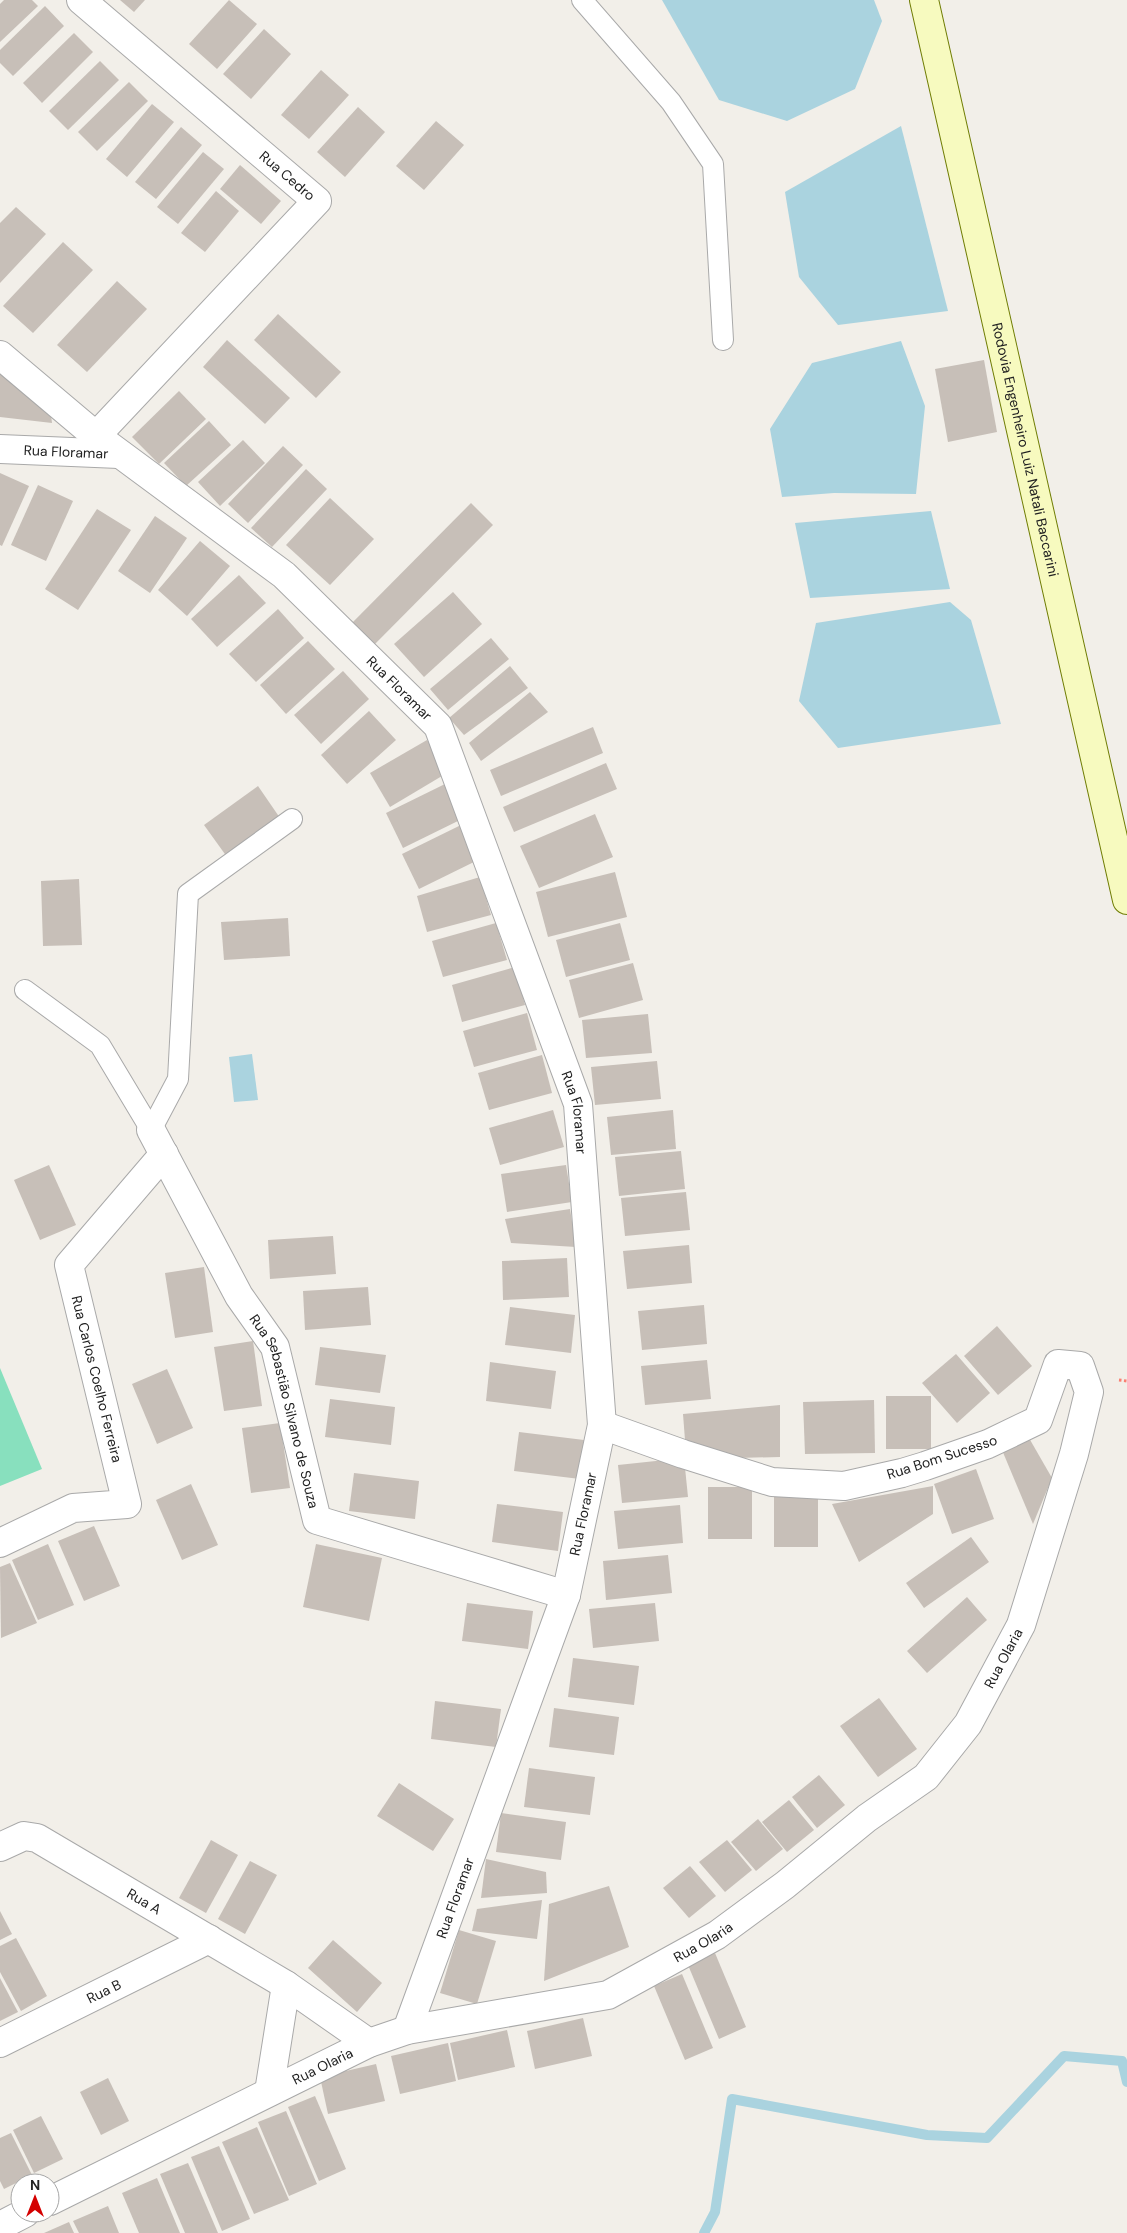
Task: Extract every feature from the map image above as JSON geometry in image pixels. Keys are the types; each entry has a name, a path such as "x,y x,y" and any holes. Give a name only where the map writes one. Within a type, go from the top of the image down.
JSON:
{"main road":[{"name":"Rodovia Engenheiro Luiz Natali Baccarini","path":"924,0 1127,900"}],"street":[{"name":"Rua Cedro","path":"81,0 318,201 96,436"},
{"path":"0,355 119,454"},
{"name":"Rua Floramar","path":"0,449 119,454 284,575 438,726 578,1104 602,1425 566,1595 407,2030"},
{"name":"Rua Sebastião Silvano de Souza","path":"151,1130 239,1296 275,1347 318,1520 566,1595"},
{"name":"Rua Carlos Coelho Ferreira","path":"0,1543 73,1508 127,1504 69,1265 164,1154"},
{"name":"Rua Bom Sucesso","path":"602,1425 683,1454 772,1482 844,1486 925,1466 988,1444 1038,1420 1058,1364 1080,1366 1086,1384"},
{"name":"Rua Olaria","path":"60,2196 369,2043 407,2030 608,1995 718,1935 785,1885 867,1818 926,1777 968,1724 1021,1625 1074,1454 1089,1392 1086,1384"},
{"name":"Rua A","path":"0,1847 24,1836 36,1838 286,1984 369,2043"},
{"name":"Rua B","path":"0,2043 209,1939"},
{"path":"269,2092 286,1984"}],"lane":[{"path":"582,0 671,102 713,164 723,340"},
{"path":"151,1130 178,1079 188,894 292,819"},
{"path":"25,990 100,1045 151,1130"}],"green space":[{"path":"0,1368 42,1469 0,1486"}],"water":[{"path":"662,0 874,0 882,21 855,89 787,121 719,100"},
{"path":"901,126 948,311 838,325 799,277 785,192"},
{"path":"901,341 925,406 916,494 834,493 782,497 770,429 812,363"},
{"path":"931,511 950,589 810,598 795,523"},
{"path":"950,602 971,620 1001,724 838,748 799,701 816,623"},
{"path":"252,1054 258,1100 234,1102 229,1057"}],"building":[{"path":"4,0 32,0 38,6 0,42 0,4"},
{"path":"120,0 145,0 134,12"},
{"path":"229,0 257,24 217,69 189,44"},
{"path":"45,6 64,26 13,76 0,63 0,50"},
{"path":"264,29 291,54 251,99 223,74"},
{"path":"74,33 93,52 42,103 23,83"},
{"path":"100,61 119,80 68,130 49,111"},
{"path":"321,70 349,95 309,139 281,115"},
{"path":"129,82 148,101 97,151 78,132"},
{"path":"152,104 174,122 127,177 106,159"},
{"path":"358,107 385,132 345,177 317,152"},
{"path":"436,121 464,145 424,190 396,166"},
{"path":"181,127 202,145 156,199 135,182"},
{"path":"203,152 224,169 178,224 157,207"},
{"path":"240,165 281,201 261,224 220,189"},
{"path":"216,191 239,211 205,252 181,233"},
{"path":"16,207 46,234 0,283 0,223"},
{"path":"63,242 93,270 33,333 3,306"},
{"path":"117,281 147,309 87,372 57,345"},
{"path":"278,314 341,372 316,398 254,340"},
{"path":"227,340 290,398 265,424 203,367"},
{"path":"984,360 997,432 948,442 935,369"},
{"path":"0,365 50,407 52,423 0,417"},
{"path":"179,391 206,419 159,464 132,437"},
{"path":"209,421 231,445 186,486 164,463"},
{"path":"243,440 265,463 220,506 198,482"},
{"path":"283,446 303,465 248,523 228,504"},
{"path":"306,469 327,489 272,547 251,528"},
{"path":"0,473 29,486 2,546 0,545"},
{"path":"38,485 73,501 46,561 11,545"},
{"path":"330,498 374,539 330,585 286,545"},
{"path":"471,503 493,525 373,646 351,624"},
{"path":"97,509 131,530 78,610 45,589"},
{"path":"155,516 187,538 150,593 118,571"},
{"path":"200,541 230,566 187,616 158,590"},
{"path":"239,575 266,603 217,647 191,619"},
{"path":"453,592 482,624 424,677 394,644"},
{"path":"278,609 304,638 256,682 229,654"},
{"path":"491,638 509,659 448,710 430,689"},
{"path":"308,641 335,669 286,714 260,685"},
{"path":"510,666 528,688 464,735 449,718"},
{"path":"343,671 369,699 321,744 294,715"},
{"path":"530,692 548,712 481,761 469,743"},
{"path":"369,711 396,740 347,784 321,755"},
{"path":"593,727 603,753 501,796 490,770"},
{"path":"427,740 447,773 390,807 370,773"},
{"path":"606,763 617,789 514,832 503,807"},
{"path":"445,784 462,819 403,848 386,813"},
{"path":"258,786 280,818 227,857 204,825"},
{"path":"595,814 613,857 539,888 520,846"},
{"path":"461,825 478,860 419,889 402,854"},
{"path":"615,872 627,917 548,937 536,892"},
{"path":"480,877 491,915 427,932 417,896"},
{"path":"79,879 82,945 43,946 41,881"},
{"path":"288,918 290,956 224,960 221,922"},
{"path":"496,923 507,960 443,977 432,941"},
{"path":"620,923 630,960 566,977 556,940"},
{"path":"633,963 643,1000 579,1018 569,980"},
{"path":"515,967 525,1005 462,1022 452,985"},
{"path":"527,1013 537,1050 474,1067 463,1031"},
{"path":"648,1014 652,1053 586,1058 582,1020"},
{"path":"542,1055 552,1093 489,1110 478,1073"},
{"path":"657,1061 661,1099 595,1105 591,1067"},
{"path":"553,1110 564,1147 500,1165 489,1128"},
{"path":"673,1110 676,1149 611,1155 607,1117"},
{"path":"681,1151 685,1189 619,1196 615,1157"},
{"path":"49,1165 76,1225 40,1240 14,1180"},
{"path":"566,1165 572,1202 507,1212 501,1174"},
{"path":"686,1192 690,1230 625,1236 621,1198"},
{"path":"570,1209 576,1247 511,1243 505,1219"},
{"path":"333,1236 336,1274 270,1279 268,1240"},
{"path":"689,1245 692,1283 627,1289 623,1251"},
{"path":"567,1258 569,1297 503,1300 502,1261"},
{"path":"204,1267 213,1332 175,1338 165,1273"},
{"path":"368,1287 371,1325 305,1330 303,1291"},
{"path":"704,1305 707,1344 642,1350 638,1311"},
{"path":"510,1307 575,1315 571,1353 505,1345"},
{"path":"997,1326 1032,1366 998,1395 964,1356"},
{"path":"253,1341 262,1406 224,1411 214,1347"},
{"path":"320,1347 386,1355 380,1393 315,1385"},
{"path":"956,1354 990,1393 957,1423 922,1383"},
{"path":"707,1360 711,1399 645,1405 641,1366"},
{"path":"490,1362 556,1371 551,1409 486,1401"},
{"path":"167,1369 193,1428 157,1444 132,1384"},
{"path":"886,1396 931,1396 931,1449 886,1449"},
{"path":"330,1399 395,1407 391,1445 325,1437"},
{"path":"874,1400 875,1453 805,1454 803,1402"},
{"path":"780,1405 780,1457 736,1458 685,1440 683,1414"},
{"path":"280,1423 290,1488 251,1493 242,1428"},
{"path":"519,1432 584,1440 580,1479 514,1471"},
{"path":"1029,1438 1052,1478 1033,1524 1002,1450"},
{"path":"684,1458 688,1497 622,1503 618,1465"},
{"path":"976,1469 994,1519 952,1534 934,1484"},
{"path":"354,1473 419,1481 415,1519 349,1511"},
{"path":"191,1484 218,1545 182,1560 156,1500"},
{"path":"933,1486 933,1514 859,1562 832,1504"},
{"path":"708,1487 752,1487 752,1539 708,1539"},
{"path":"774,1494 818,1494 818,1547 774,1547"},
{"path":"497,1504 563,1512 558,1551 492,1542"},
{"path":"680,1505 683,1543 618,1549 614,1511"},
{"path":"94,1526 120,1586 84,1601 58,1541"},
{"path":"971,1537 989,1562 924,1608 906,1583"},
{"path":"48,1544 74,1605 38,1620 12,1560"},
{"path":"316,1544 382,1558 369,1621 303,1607"},
{"path":"668,1555 672,1593 606,1600 603,1561"},
{"path":"10,1563 37,1623 1,1638 0,1567"},
{"path":"967,1597 987,1620 927,1673 907,1651"},
{"path":"467,1603 533,1611 528,1649 462,1641"},
{"path":"655,1603 659,1641 593,1648 589,1609"},
{"path":"573,1658 639,1666 634,1705 568,1697"},
{"path":"879,1698 917,1749 878,1777 840,1726"},
{"path":"435,1701 501,1709 496,1747 431,1739"},
{"path":"554,1708 619,1717 614,1755 549,1747"},
{"path":"529,1768 595,1777 590,1815 524,1807"},
{"path":"819,1775 845,1805 817,1828 792,1797"},
{"path":"399,1783 454,1819 433,1851 377,1816"},
{"path":"789,1800 814,1830 787,1852 762,1822"},
{"path":"501,1813 566,1822 561,1860 496,1852"},
{"path":"758,1819 783,1849 756,1871 731,1842"},
{"path":"211,1840 238,1855 206,1913 179,1898"},
{"path":"727,1840 752,1870 725,1892 699,1862"},
{"path":"486,1859 546,1872 547,1893 481,1898"},
{"path":"250,1861 277,1875 245,1934 218,1919"},
{"path":"690,1866 716,1896 689,1918 663,1888"},
{"path":"609,1886 629,1947 544,1981 549,1904"},
{"path":"542,1900 537,1939 472,1931 477,1909"},
{"path":"0,1911 12,1934 0,1940"},
{"path":"459,1930 496,1941 477,2004 440,1993"},
{"path":"16,1938 47,1996 21,2011 0,1972 0,1946"},
{"path":"333,1940 382,1983 357,2012 308,1968"},
{"path":"715,1953 746,2027 719,2039 688,1965"},
{"path":"682,1974 713,2048 685,2060 654,1986"},
{"path":"0,1978 18,2012 0,2021"},
{"path":"583,2018 592,2056 535,2069 527,2031"},
{"path":"507,2030 515,2067 458,2080 450,2043"},
{"path":"448,2043 456,2081 400,2094 391,2056"},
{"path":"376,2064 385,2101 328,2114 320,2077"},
{"path":"108,2078 129,2121 101,2135 80,2092"},
{"path":"315,2096 346,2169 319,2181 288,2107"},
{"path":"286,2111 317,2184 289,2196 258,2122"},
{"path":"41,2116 63,2159 34,2173 13,2130"},
{"path":"257,2127 289,2200 254,2214 222,2142"},
{"path":"11,2133 31,2173 10,2173 10,2186 4,2189 0,2181 0,2138"},
{"path":"219,2146 250,2219 222,2231 191,2157"},
{"path":"188,2163 218,2233 185,2233 160,2174"},
{"path":"157,2178 180,2233 139,2233 122,2193"},
{"path":"108,2206 119,2233 79,2233 73,2221"},
{"path":"69,2222 74,2233 44,2233"}],"waterway":[{"path":"704,2233 715,2212 732,2099 927,2135 987,2138 1064,2056 1122,2061 1127,2082"}]}
